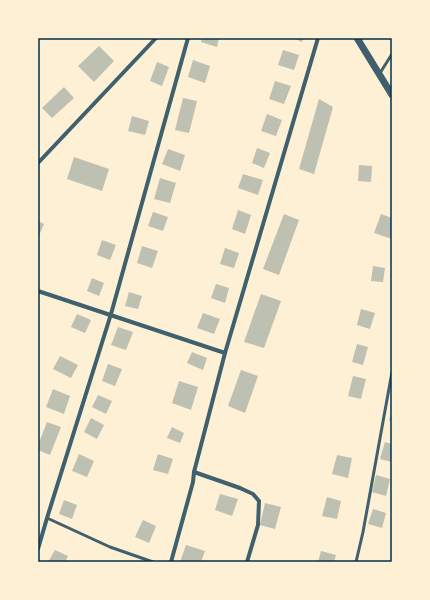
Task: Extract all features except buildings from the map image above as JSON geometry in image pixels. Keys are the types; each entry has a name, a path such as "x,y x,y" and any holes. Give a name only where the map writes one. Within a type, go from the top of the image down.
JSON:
{"street":[{"path":"38,163 156,38"},
{"path":"38,549 111,314 188,38"},
{"path":"171,562 194,482 194,472 225,353 318,38"},
{"path":"357,38 392,95"},
{"path":"38,291 225,353"},
{"path":"194,472 240,488 253,494 259,501 258,525 247,562"}],"lane":[{"path":"379,74 392,54"},
{"path":"356,562 363,532 392,372"},
{"path":"47,518 110,547 153,562"}]}
